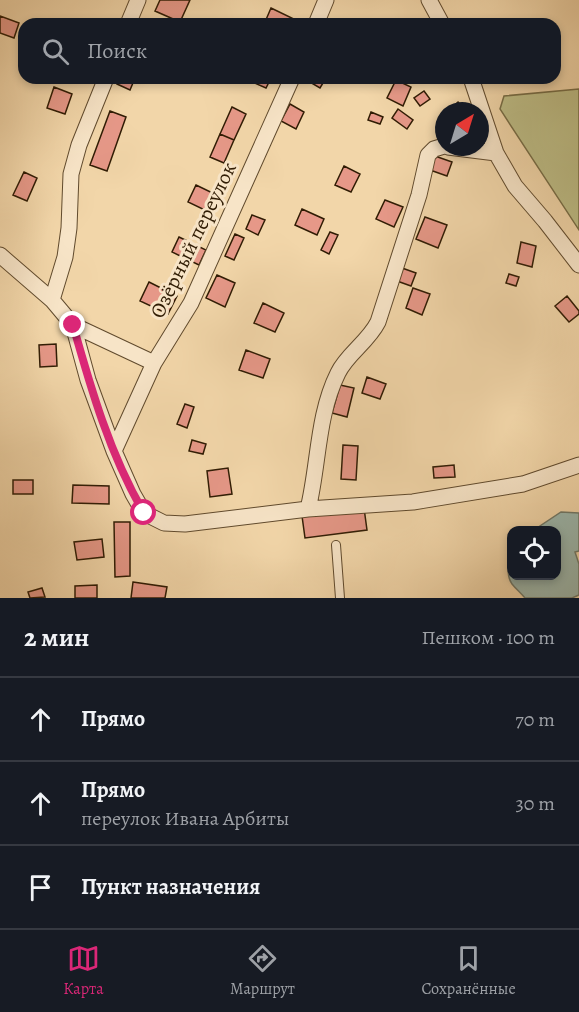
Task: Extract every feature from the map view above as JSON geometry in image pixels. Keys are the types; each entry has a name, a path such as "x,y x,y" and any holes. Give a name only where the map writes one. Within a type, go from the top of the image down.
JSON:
{"street":[{"path":"130,18 138,0"},
{"path":"318,18 326,0"},
{"path":"429,0 439,18"},
{"path":"52,300 65,257 69,228 71,174 79,145 104,84"},
{"name":"Озёрный переулок","path":"114,452 154,363 191,303 289,84"},
{"path":"473,84 496,153 515,186 579,266"},
{"path":"308,509 330,390 339,370 371,335 378,322 419,195 428,155 435,149"},
{"path":"489,152 496,153"},
{"path":"0,255 52,300 73,325 88,380 114,452 133,494 144,513 164,523 185,524 308,509 413,502 523,484 579,465"},
{"path":"73,325 154,363"}],"lane":[{"path":"336,545 340,598"}],"green space":[{"path":"579,89 579,230 500,109 504,96"}],"water":[{"path":"561,512 579,513 579,551 575,552 579,564 579,595 572,598 525,598 512,584 510,580 561,580 561,526 540,526"}],"building":[{"path":"160,0 190,0 182,18 171,18 155,11"},
{"path":"271,8 292,18 267,18"},
{"path":"0,16 18,23 14,38 0,33"},
{"path":"117,84 132,84 130,90"},
{"path":"394,84 405,84 411,87 403,106 387,98"},
{"path":"54,87 72,94 65,114 47,108"},
{"path":"424,91 430,99 420,106 414,98"},
{"path":"290,104 304,112 296,129 281,121"},
{"path":"232,107 246,114 234,140 220,134"},
{"path":"398,109 413,120 407,129 392,118"},
{"path":"110,111 126,117 107,171 90,165"},
{"path":"371,112 383,117 380,124 368,120"},
{"path":"220,134 234,140 224,163 210,157"},
{"path":"435,156 452,162 447,176 430,170"},
{"path":"344,166 360,174 351,192 335,185"},
{"path":"24,172 37,178 27,201 13,195"},
{"path":"196,185 221,197 213,214 188,202"},
{"path":"385,200 403,207 394,227 376,219"},
{"path":"302,209 324,219 317,235 295,225"},
{"path":"252,215 265,220 258,235 246,229"},
{"path":"425,217 447,225 438,248 416,239"},
{"path":"330,232 338,235 329,254 321,250"},
{"path":"235,234 244,238 234,260 225,256"},
{"path":"179,237 206,250 199,265 172,252"},
{"path":"521,242 536,246 532,267 517,263"},
{"path":"402,268 416,273 411,286 397,281"},
{"path":"509,274 519,277 516,286 506,283"},
{"path":"217,275 235,283 225,307 206,298"},
{"path":"149,282 177,296 168,314 140,301"},
{"path":"413,288 430,294 422,315 406,308"},
{"path":"567,296 579,311 579,314 569,322 555,306"},
{"path":"263,303 284,313 275,332 254,323"},
{"path":"56,344 57,366 40,367 39,345"},
{"path":"246,350 270,359 263,378 239,370"},
{"path":"367,377 386,384 380,399 362,393"},
{"path":"340,385 354,388 347,417 332,413"},
{"path":"185,404 194,407 187,428 177,424"},
{"path":"192,440 206,444 203,454 189,451"},
{"path":"343,445 358,446 356,480 341,479"},
{"path":"454,465 455,477 434,478 433,467"},
{"path":"228,468 232,494 210,497 207,471"},
{"path":"13,480 33,480 33,494 13,494"},
{"path":"73,485 109,486 109,504 72,503"},
{"path":"364,508 367,530 305,538 302,516"},
{"path":"114,522 130,522 130,576 115,577"},
{"path":"102,539 104,557 77,560 74,542"},
{"path":"133,582 167,587 165,598 131,598"},
{"path":"97,585 97,598 75,598 75,586"},
{"path":"42,588 45,597 30,598 28,592"}],"route":[{"path":"73,325 88,380 114,452 144,513"}]}
